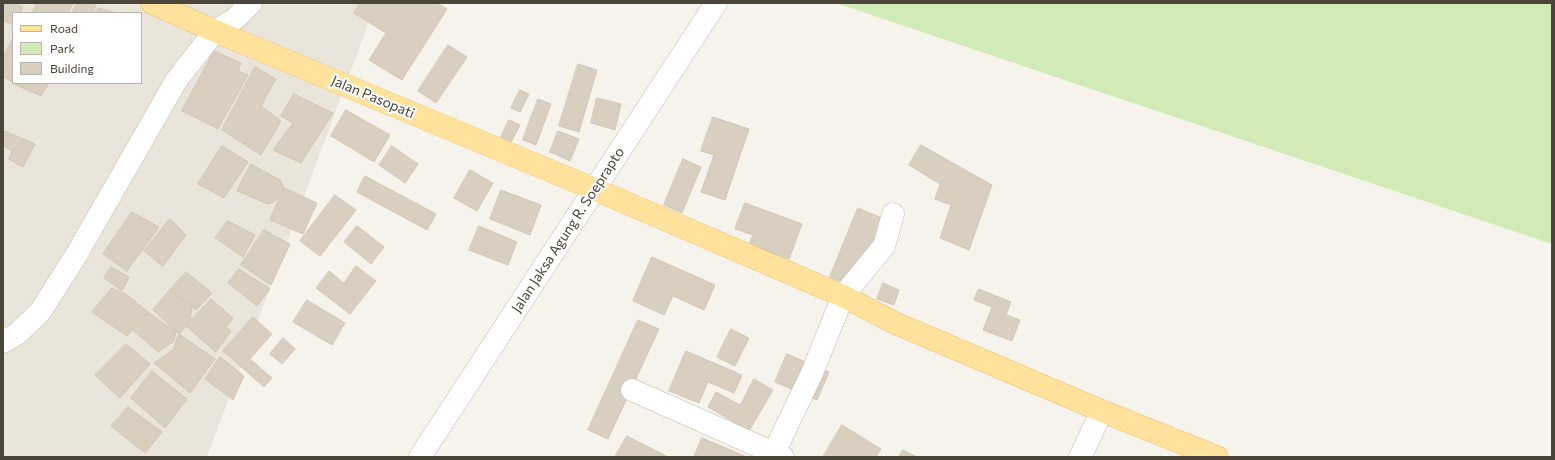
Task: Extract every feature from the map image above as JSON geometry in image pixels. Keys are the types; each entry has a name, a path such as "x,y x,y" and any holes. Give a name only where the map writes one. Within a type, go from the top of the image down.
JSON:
{"main road":[{"name":"Jalan Pasopati","path":"152,3 215,31 594,189 843,296 895,323 1102,411 1217,457"}],"street":[{"path":"3,342 17,334 40,312 75,257 176,81 215,31 236,18 251,3"},
{"name":"Jalan Jaksa Agung R. Soeprapto","path":"420,457 716,3"},
{"path":"632,390 776,455 812,373 843,296 884,246 893,214"},
{"path":"1080,457 1102,411"}],"shaded area":[{"path":"3,3 376,3 207,457 3,457"}],"green space":[{"path":"836,3 1552,3 1552,244"}],"building":[{"path":"3,3 14,3 23,7 20,12 12,12 12,24 3,20"},
{"path":"37,3 73,3 68,12 32,12"},
{"path":"77,3 96,4 92,12 72,12"},
{"path":"360,3 437,3 447,9 402,80 369,60 386,33 354,13"},
{"path":"98,8 113,12 96,12"},
{"path":"12,40 12,82 3,76 3,57"},
{"path":"448,45 467,57 436,103 418,91"},
{"path":"214,51 241,63 238,71 248,75 218,129 182,111"},
{"path":"578,64 597,70 579,132 559,126"},
{"path":"255,67 276,79 261,106 281,121 261,155 222,130"},
{"path":"19,84 48,84 41,96 18,86"},
{"path":"520,90 529,94 520,112 511,108"},
{"path":"294,94 333,113 301,163 273,150 293,123 281,116"},
{"path":"597,98 621,104 615,130 591,123"},
{"path":"538,99 551,104 536,145 523,140"},
{"path":"346,110 390,135 374,162 331,136"},
{"path":"713,117 749,129 725,200 701,192 714,155 701,151"},
{"path":"509,120 520,125 510,144 500,139"},
{"path":"5,131 35,144 23,167 9,159 12,151 3,146 3,134"},
{"path":"558,131 579,139 570,161 550,152"},
{"path":"921,145 992,185 969,250 940,238 951,205 935,199 940,184 909,165"},
{"path":"222,146 248,162 224,198 198,184"},
{"path":"392,146 418,164 405,183 379,165"},
{"path":"683,159 701,167 682,213 664,205"},
{"path":"251,164 280,180 284,188 276,201 268,204 237,191"},
{"path":"470,170 493,183 477,211 454,198"},
{"path":"365,176 436,214 427,230 357,192"},
{"path":"284,188 317,203 303,234 270,220"},
{"path":"501,190 541,205 530,235 490,219"},
{"path":"335,195 356,210 320,256 300,241"},
{"path":"745,203 802,224 789,259 749,245 753,235 735,229"},
{"path":"858,208 882,218 855,287 830,277"},
{"path":"132,212 159,227 127,271 103,254"},
{"path":"170,219 186,235 163,266 144,251"},
{"path":"228,221 255,235 243,257 215,238"},
{"path":"357,226 384,247 371,264 344,242"},
{"path":"479,226 517,242 508,265 469,250"},
{"path":"264,230 290,244 271,285 241,265"},
{"path":"652,257 715,285 704,310 673,296 664,315 633,301"},
{"path":"356,266 376,281 350,314 316,288 329,271 344,283"},
{"path":"111,267 129,277 122,291 104,278"},
{"path":"239,269 270,289 257,306 228,283"},
{"path":"186,272 212,293 196,310 170,290"},
{"path":"883,283 899,290 894,305 877,299"},
{"path":"112,288 126,294 148,312 127,336 92,312"},
{"path":"979,289 1011,302 1006,315 1020,320 1012,341 983,330 992,307 974,300"},
{"path":"170,290 192,307 190,321 179,334 153,310"},
{"path":"211,299 233,318 226,327 231,331 216,352 186,326"},
{"path":"307,300 345,323 332,345 293,322"},
{"path":"148,312 176,332 174,341 158,352 133,330"},
{"path":"253,317 272,334 250,359 272,378 264,387 223,351"},
{"path":"638,320 659,329 608,439 588,430"},
{"path":"731,329 749,338 735,366 717,357"},
{"path":"179,334 215,359 190,393 154,363 173,350"},
{"path":"283,338 295,349 282,364 270,354"},
{"path":"126,344 150,364 120,398 95,375"},
{"path":"686,351 742,375 734,393 708,382 699,403 669,391"},
{"path":"787,354 829,372 817,400 775,382"},
{"path":"220,357 244,376 233,400 205,379"},
{"path":"152,371 187,399 165,428 131,398"},
{"path":"754,379 773,390 749,431 708,407 716,392 740,405"},
{"path":"128,407 162,432 145,453 111,426"},
{"path":"842,425 881,449 876,457 823,457"},
{"path":"627,436 668,457 615,457"},
{"path":"702,438 747,457 694,457"},
{"path":"903,450 917,457 899,457"}]}
